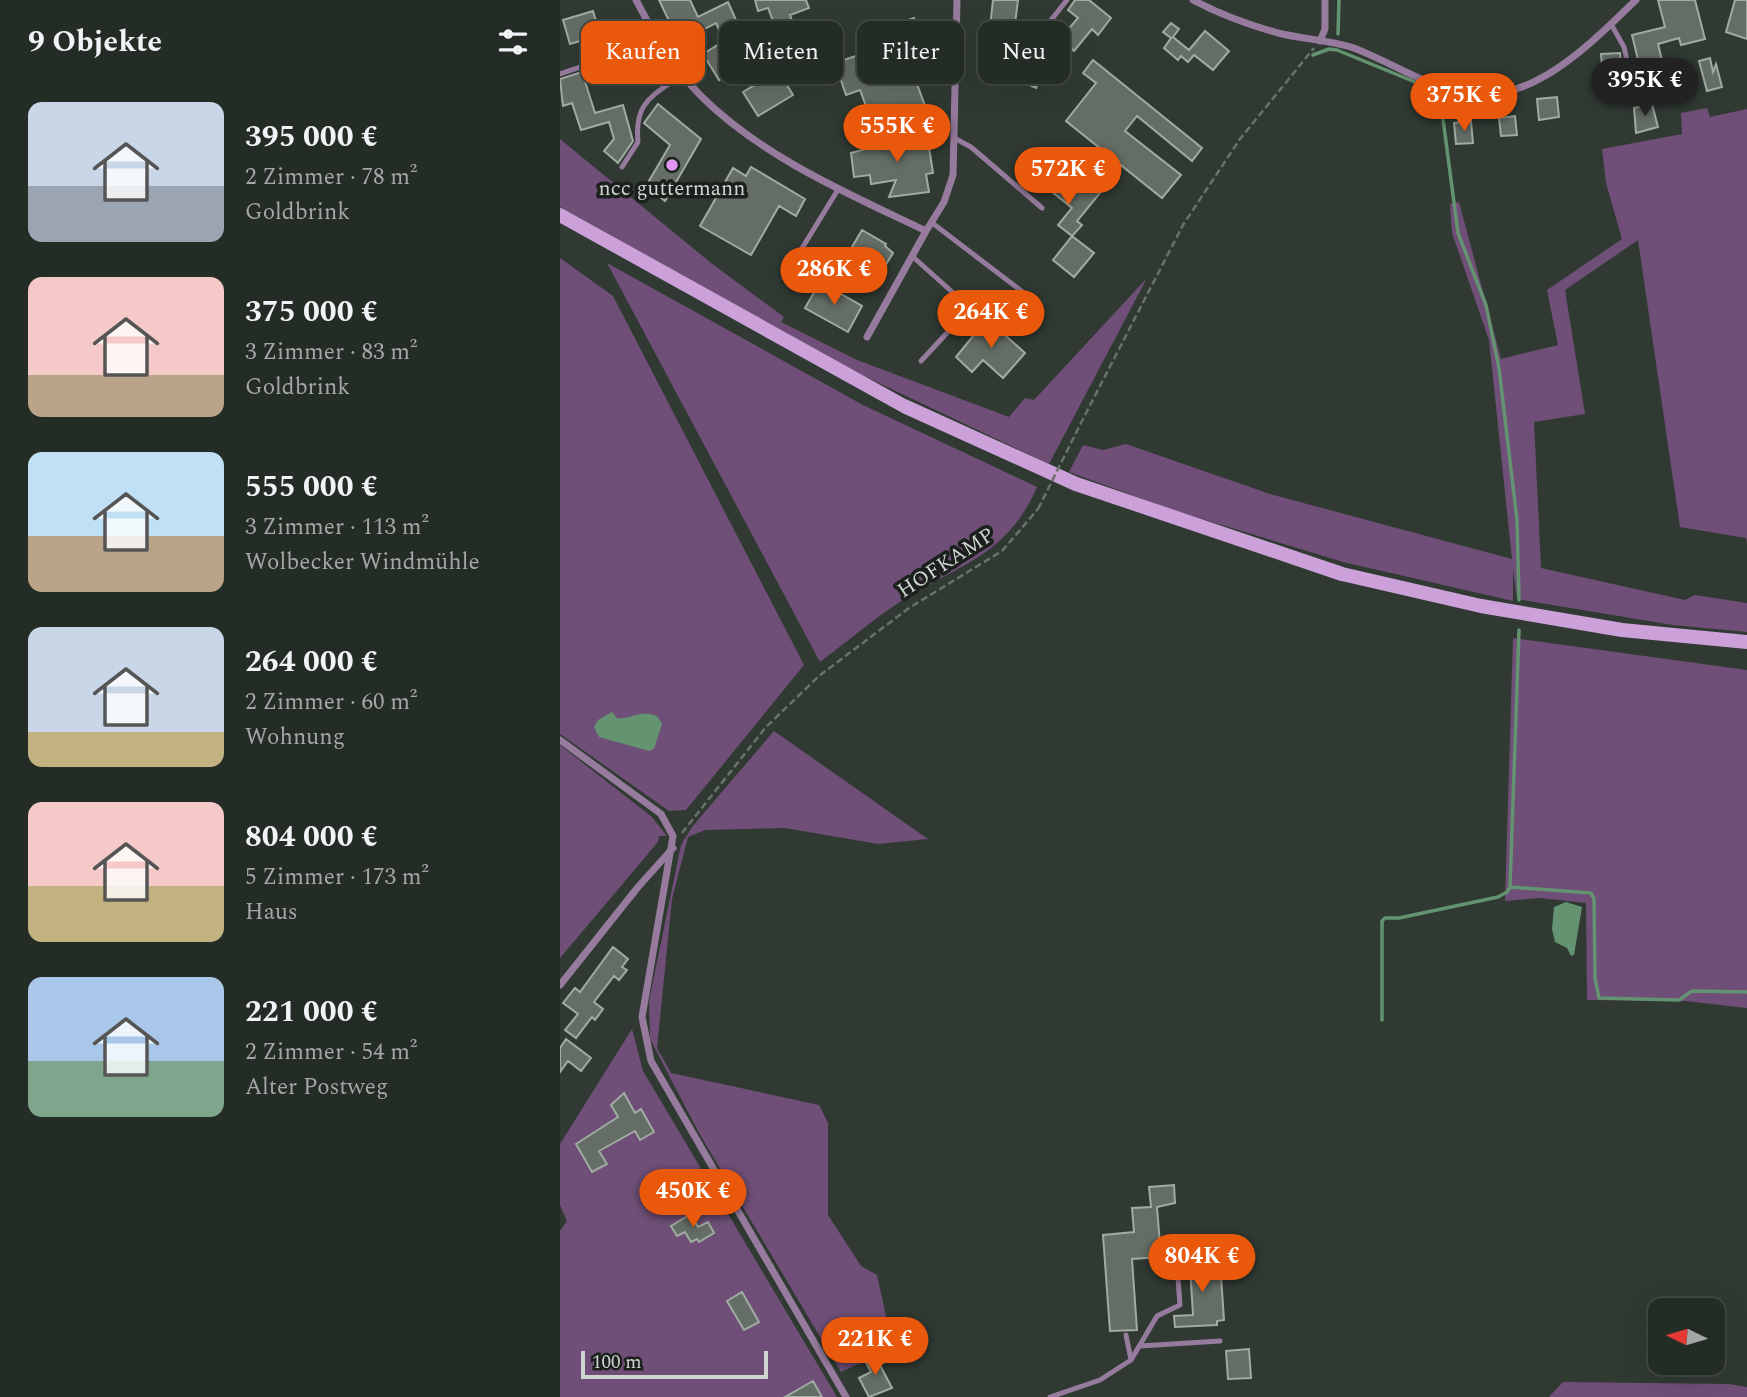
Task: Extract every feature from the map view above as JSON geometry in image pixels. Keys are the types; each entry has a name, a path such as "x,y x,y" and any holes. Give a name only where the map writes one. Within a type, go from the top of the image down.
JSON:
{"main road":[{"path":"560,215 904,406 1004,453 1100,493 1342,574 1481,606 1609,628 1747,642"}],"street":[{"path":"636,0 647,21"},
{"path":"867,337 944,202 953,175 956,139 957,0"},
{"path":"1193,0 1213,11 1276,32 1352,48 1449,90 1475,95 1504,93 1536,81 1576,56 1636,0"},
{"path":"1320,41 1325,29 1325,0"},
{"path":"692,84 702,97 766,149 926,231"},
{"path":"560,740 661,814 673,836 673,848 648,966 642,1017 651,1061 846,1397"},
{"path":"560,985 638,887 673,848"}],"lane":[{"path":"1050,21 1067,0"},
{"path":"1611,24 1624,47 1633,86"},
{"path":"560,74 581,67"},
{"path":"622,167 638,142 636,122 643,105 671,84"},
{"path":"956,139 971,147 1042,208"},
{"path":"788,271 839,188"},
{"path":"931,222 1024,293"},
{"path":"912,256 970,308 921,360"},
{"path":"1050,1397 1100,1380 1131,1360 1157,1316 1180,1305 1175,1237"},
{"path":"1126,1335 1131,1360"},
{"path":"1140,1346 1220,1341"}],"path":[{"name":"HOFKAMP","path":"673,848 687,824 766,727 819,676 909,608 1002,551 1038,509 1183,225 1240,139 1320,41"}],"shaded area":[{"path":"1707,108 1710,117 1747,109 1747,543 1746,538 1680,527 1638,240 1565,290 1585,414 1534,422 1541,568 1685,600 1695,595 1747,603 1747,632 1673,625 1517,599 1513,569 1513,601 1343,562 1173,510 1069,472 1083,445 1103,450 1126,444 1270,494 1512,559 1489,340 1452,233 1450,204 1459,202 1501,359 1558,345 1547,290 1622,239 1606,183 1602,149 1682,134 1681,113"},
{"path":"560,139 711,263 784,317 781,322 857,360 1009,417 1025,398 1034,400 1147,278 1049,464 862,375 560,207"},
{"path":"560,258 613,296 804,665 686,810 669,811 560,734"},
{"path":"607,263 863,405 1037,487 1025,510 1012,528 982,554 895,605 820,662"},
{"path":"1513,638 1747,670 1747,1008 1685,1001 1587,1000 1586,903 1540,898 1505,901"},
{"path":"612,712 617,718 642,714 658,717 662,724 654,749 649,751 599,737 594,727 598,720"},
{"path":"774,731 928,839 878,844 785,828 705,830 688,837 672,899 657,1048 671,1073 819,1105 828,1123 828,1215 861,1266 877,1275 893,1348 841,1372 699,1133 650,1039 649,1001 681,845 692,827"},
{"path":"560,745 652,817 667,836 659,836 658,842 560,958"},
{"path":"1566,902 1582,907 1574,955 1571,956 1567,948 1555,942 1552,929 1554,907"},
{"path":"632,1029 643,1071 837,1397 560,1397 560,1231 567,1221 560,1205 560,1144"},
{"path":"1563,1382 1729,1384 1747,1387 1747,1397 1549,1397"}],"building":[{"path":"659,0 690,0 698,17 728,2 736,20 719,21 719,30 716,23 705,29 705,21 669,21"},
{"path":"755,0 806,0 809,8 790,15 792,21 773,21 768,8 758,11"},
{"path":"993,0 1018,0 1015,21 991,21"},
{"path":"1075,0 1089,0 1111,18 1098,35 1092,29 1074,51 1070,48 1070,27 1078,18 1068,10"},
{"path":"1658,0 1695,0 1705,39 1681,45 1679,38 1658,44 1667,81 1655,84 1656,88 1645,89 1632,35 1665,27"},
{"path":"1735,0 1747,0 1747,39 1726,32"},
{"path":"593,11 596,21 581,21 581,41 570,44 563,20"},
{"path":"1171,23 1179,29 1173,37 1189,50 1205,31 1229,51 1213,70 1194,55 1188,62 1181,56 1178,60 1164,48 1171,38 1163,32"},
{"path":"719,44 719,80 705,57 705,53"},
{"path":"1620,53 1624,91 1604,93 1601,54"},
{"path":"857,56 857,84 917,84 928,114 876,133 860,90 846,95 842,84 843,60"},
{"path":"1710,58 1713,72 1716,64 1722,87 1707,91 1699,61"},
{"path":"1093,60 1202,148 1192,161 1137,116 1125,131 1181,175 1162,198 1066,121 1096,83 1083,73"},
{"path":"581,72 581,84 586,84 595,113 623,105 633,141 618,163 604,151 614,139 609,122 581,130 572,103 563,106 560,79"},
{"path":"756,84 786,84 793,95 758,116 743,92"},
{"path":"1557,97 1559,117 1539,120 1537,99"},
{"name":"ncc guttermann","path":"658,104 701,139 665,201 646,186 670,145 644,123"},
{"path":"1652,104 1658,127 1636,133 1634,108"},
{"path":"1515,116 1517,135 1501,136 1499,118"},
{"path":"1471,121 1473,143 1456,144 1454,123"},
{"path":"927,134 933,173 926,174 929,192 889,197 896,180 871,184 870,175 854,177 851,153 880,145 878,141"},
{"path":"1048,151 1100,193 1077,221 1082,225 1072,236 1058,225 1072,208 1030,174"},
{"path":"751,167 805,199 796,216 779,206 751,255 700,226 733,168 746,176"},
{"path":"862,230 886,244 893,253 882,271 849,252"},
{"path":"1072,236 1094,253 1074,277 1053,260"},
{"path":"820,282 862,306 848,332 805,308"},
{"path":"987,319 1025,353 1003,378 983,360 972,372 956,357"},
{"path":"613,947 628,959 622,967 627,970 619,980 614,976 594,1002 603,1009 595,1020 592,1017 576,1038 565,1030 578,1014 563,1003 575,988 580,992"},
{"path":"566,1039 591,1058 581,1071 568,1061 560,1072 560,1048"},
{"path":"624,1093 635,1113 641,1109 654,1132 640,1140 635,1131 599,1151 607,1164 592,1172 576,1144 618,1117 611,1105"},
{"path":"1174,1185 1175,1203 1157,1207 1161,1257 1132,1259 1137,1330 1110,1331 1103,1235 1134,1232 1132,1208 1151,1207 1149,1187"},
{"path":"691,1214 698,1227 708,1222 714,1233 699,1242 697,1239 691,1242 685,1232 677,1236 671,1226"},
{"path":"1200,1245 1205,1277 1221,1276 1224,1320 1217,1321 1217,1325 1175,1327 1174,1316 1193,1315 1190,1267 1185,1247"},
{"path":"742,1292 759,1322 744,1330 727,1301"},
{"path":"1249,1349 1251,1378 1228,1379 1226,1351"},
{"path":"880,1353 885,1362 880,1365 892,1388 869,1397 859,1378 871,1372 865,1361"},
{"path":"813,1381 822,1397 785,1397"}],"waterway":[{"path":"1338,34 1339,0"},
{"path":"1313,55 1329,49 1337,50 1437,91 1440,96 1458,233 1486,305 1499,368 1517,520 1519,600"},
{"path":"1519,630 1510,887 1591,893 1594,899 1595,978 1599,998 1679,1000 1692,991 1747,992"},
{"path":"1382,1020 1382,921 1385,918 1399,918 1498,897 1510,887"}],"place":[{"name":"ncc guttermann","path":"672,165"}]}
